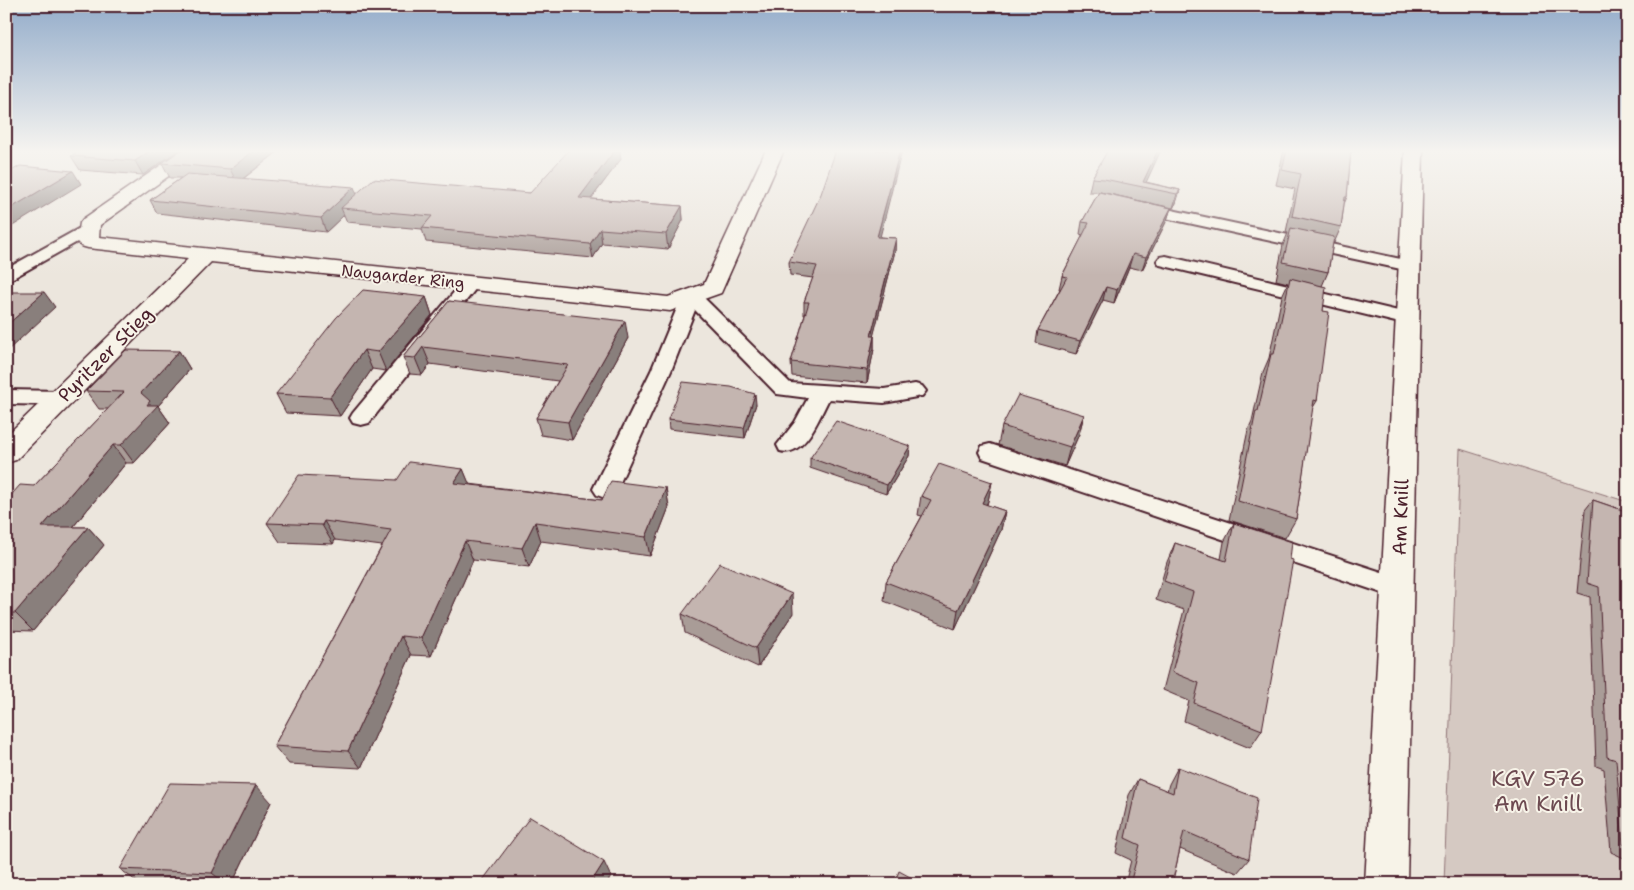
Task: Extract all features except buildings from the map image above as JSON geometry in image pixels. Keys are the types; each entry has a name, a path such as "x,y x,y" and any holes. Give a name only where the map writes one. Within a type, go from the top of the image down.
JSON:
{"street":[{"path":"89,228 90,223 136,192"},
{"name":"Naugarder Ring","path":"89,228 88,242 204,256 670,304 712,288 756,192"},
{"name":"Am Knill","path":"1386,884 1413,192"},
{"name":"Pyritzer Stieg","path":"6,453 204,256"}],"lane":[{"path":"1119,203 1410,266"},
{"path":"6,277 89,228"},
{"path":"1166,261 1408,324"},
{"path":"361,418 471,283"},
{"path":"1257,295 1408,324"},
{"path":"605,489 661,371 691,296 784,389 884,396 915,391"},
{"path":"788,446 804,426 822,392"},
{"path":"6,397 61,398"},
{"path":"990,452 1397,587"}],"green space":[{"name":"KGV 576 Am Knill","path":"1460,449 1628,502 1628,884 1444,884"}]}
